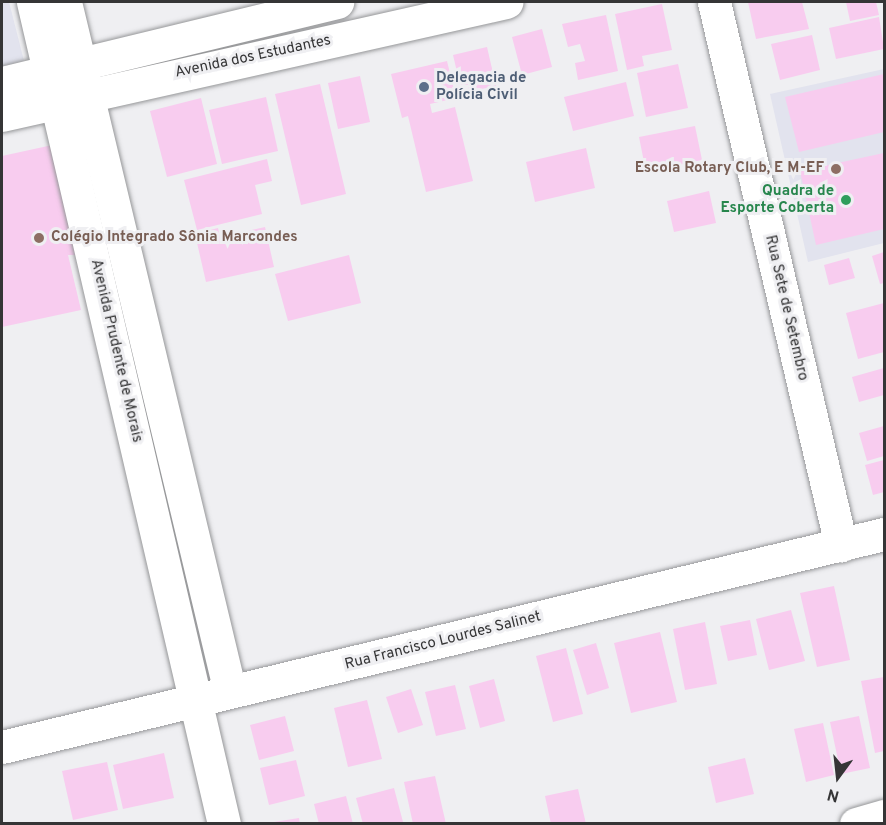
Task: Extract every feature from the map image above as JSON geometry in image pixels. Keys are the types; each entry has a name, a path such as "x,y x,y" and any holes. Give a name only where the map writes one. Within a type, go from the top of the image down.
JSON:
{"street":[{"name":"Avenida Prudente de Morais","path":"33,2 69,82 230,692"},
{"name":"Avenida Prudente de Morais","path":"65,2 69,82 224,824"},
{"name":"Avenida dos Estudantes","path":"2,115 69,82 288,13 337,2"},
{"name":"Rua Sete de Setembro","path":"714,2 841,544"},
{"name":"Avenida dos Estudantes","path":"2,82 69,82 297,47 485,4"},
{"path":"288,13 297,47"},
{"name":"Rua Francisco Lourdes Salinet","path":"2,747 885,534"},
{"path":"855,824 885,816"}],"shaded area":[{"path":"2,2 9,2 24,61 2,66"},
{"name":"Escola Rotary Club, E M-EF","path":"884,69 884,243 808,262 770,94"}],"building":[{"path":"748,2 802,2 809,29 756,39"},
{"path":"846,2 876,2 879,15 850,21"},
{"path":"662,4 672,50 642,56 644,66 627,70 615,14"},
{"path":"606,15 618,71 578,80 575,63 585,61 580,44 568,47 562,24"},
{"path":"879,17 884,49 836,59 829,28"},
{"path":"542,29 552,67 522,75 512,37"},
{"path":"812,35 820,70 780,80 771,44"},
{"path":"487,47 496,86 462,93 453,55"},
{"path":"447,61 456,98 430,104 432,113 455,107 473,181 426,192 408,116 402,118 391,74"},
{"path":"678,64 688,108 646,117 637,73"},
{"path":"884,74 884,132 799,152 785,97"},
{"path":"360,76 370,122 338,129 328,83"},
{"path":"626,82 634,116 573,131 564,97"},
{"path":"320,84 346,194 301,205 275,94"},
{"path":"266,97 278,151 222,164 209,110"},
{"path":"201,98 217,164 167,177 150,111"},
{"path":"695,126 702,160 646,172 639,137"},
{"name":"Colégio Integrado Sônia Marcondes","path":"57,144 80,255 68,255 81,310 2,327 2,156"},
{"path":"586,148 595,188 535,202 526,162"},
{"name":"Quadra de Esporte Coberta","path":"884,153 884,229 816,245 800,171"},
{"path":"267,159 272,181 255,185 262,214 197,230 184,180"},
{"path":"709,191 716,223 674,232 667,201"},
{"path":"265,227 274,267 206,282 195,234 218,228 220,237"},
{"path":"884,252 884,283 880,284 872,256"},
{"path":"349,255 361,303 288,321 275,274"},
{"path":"849,258 855,278 829,285 824,265"},
{"path":"884,303 884,352 858,359 846,313"},
{"path":"884,368 884,395 859,402 852,377"},
{"path":"884,426 884,456 867,461 859,433"},
{"path":"884,460 884,492 873,495 865,465"},
{"path":"834,586 850,660 817,667 800,593"},
{"path":"791,610 805,661 769,670 756,619"},
{"path":"750,620 757,655 728,661 720,626"},
{"path":"705,622 717,684 685,690 673,629"},
{"path":"660,632 677,702 631,713 614,643"},
{"path":"596,643 609,688 587,695 573,650"},
{"path":"566,648 583,714 553,722 536,656"},
{"path":"884,677 884,751 875,753 861,681"},
{"path":"494,679 505,721 480,728 469,686"},
{"path":"455,685 466,729 436,736 425,692"},
{"path":"411,689 423,725 398,733 386,697"},
{"path":"367,700 382,759 348,767 334,708"},
{"path":"285,716 294,751 259,760 250,725"},
{"path":"859,716 870,768 841,774 830,722"},
{"path":"823,723 834,775 806,782 794,729"},
{"path":"164,753 174,798 123,809 113,765"},
{"path":"745,758 754,794 716,803 708,767"},
{"path":"296,760 305,796 269,805 260,768"},
{"path":"107,762 118,810 73,820 62,771"},
{"path":"435,776 446,824 413,824 404,782"},
{"path":"394,788 403,822 363,824 356,798"},
{"path":"578,789 586,824 551,824 545,796"},
{"path":"346,796 353,824 319,824 314,804"},
{"path":"299,818 300,824 275,824 274,822"}],"place":[{"name":"Delegacia de Polícia Civil","path":"424,87"},
{"name":"Escola Rotary Club, E M-EF","path":"836,169"},
{"name":"Quadra de Esporte Coberta","path":"846,200"},
{"name":"Colégio Integrado Sônia Marcondes","path":"39,238"}]}
